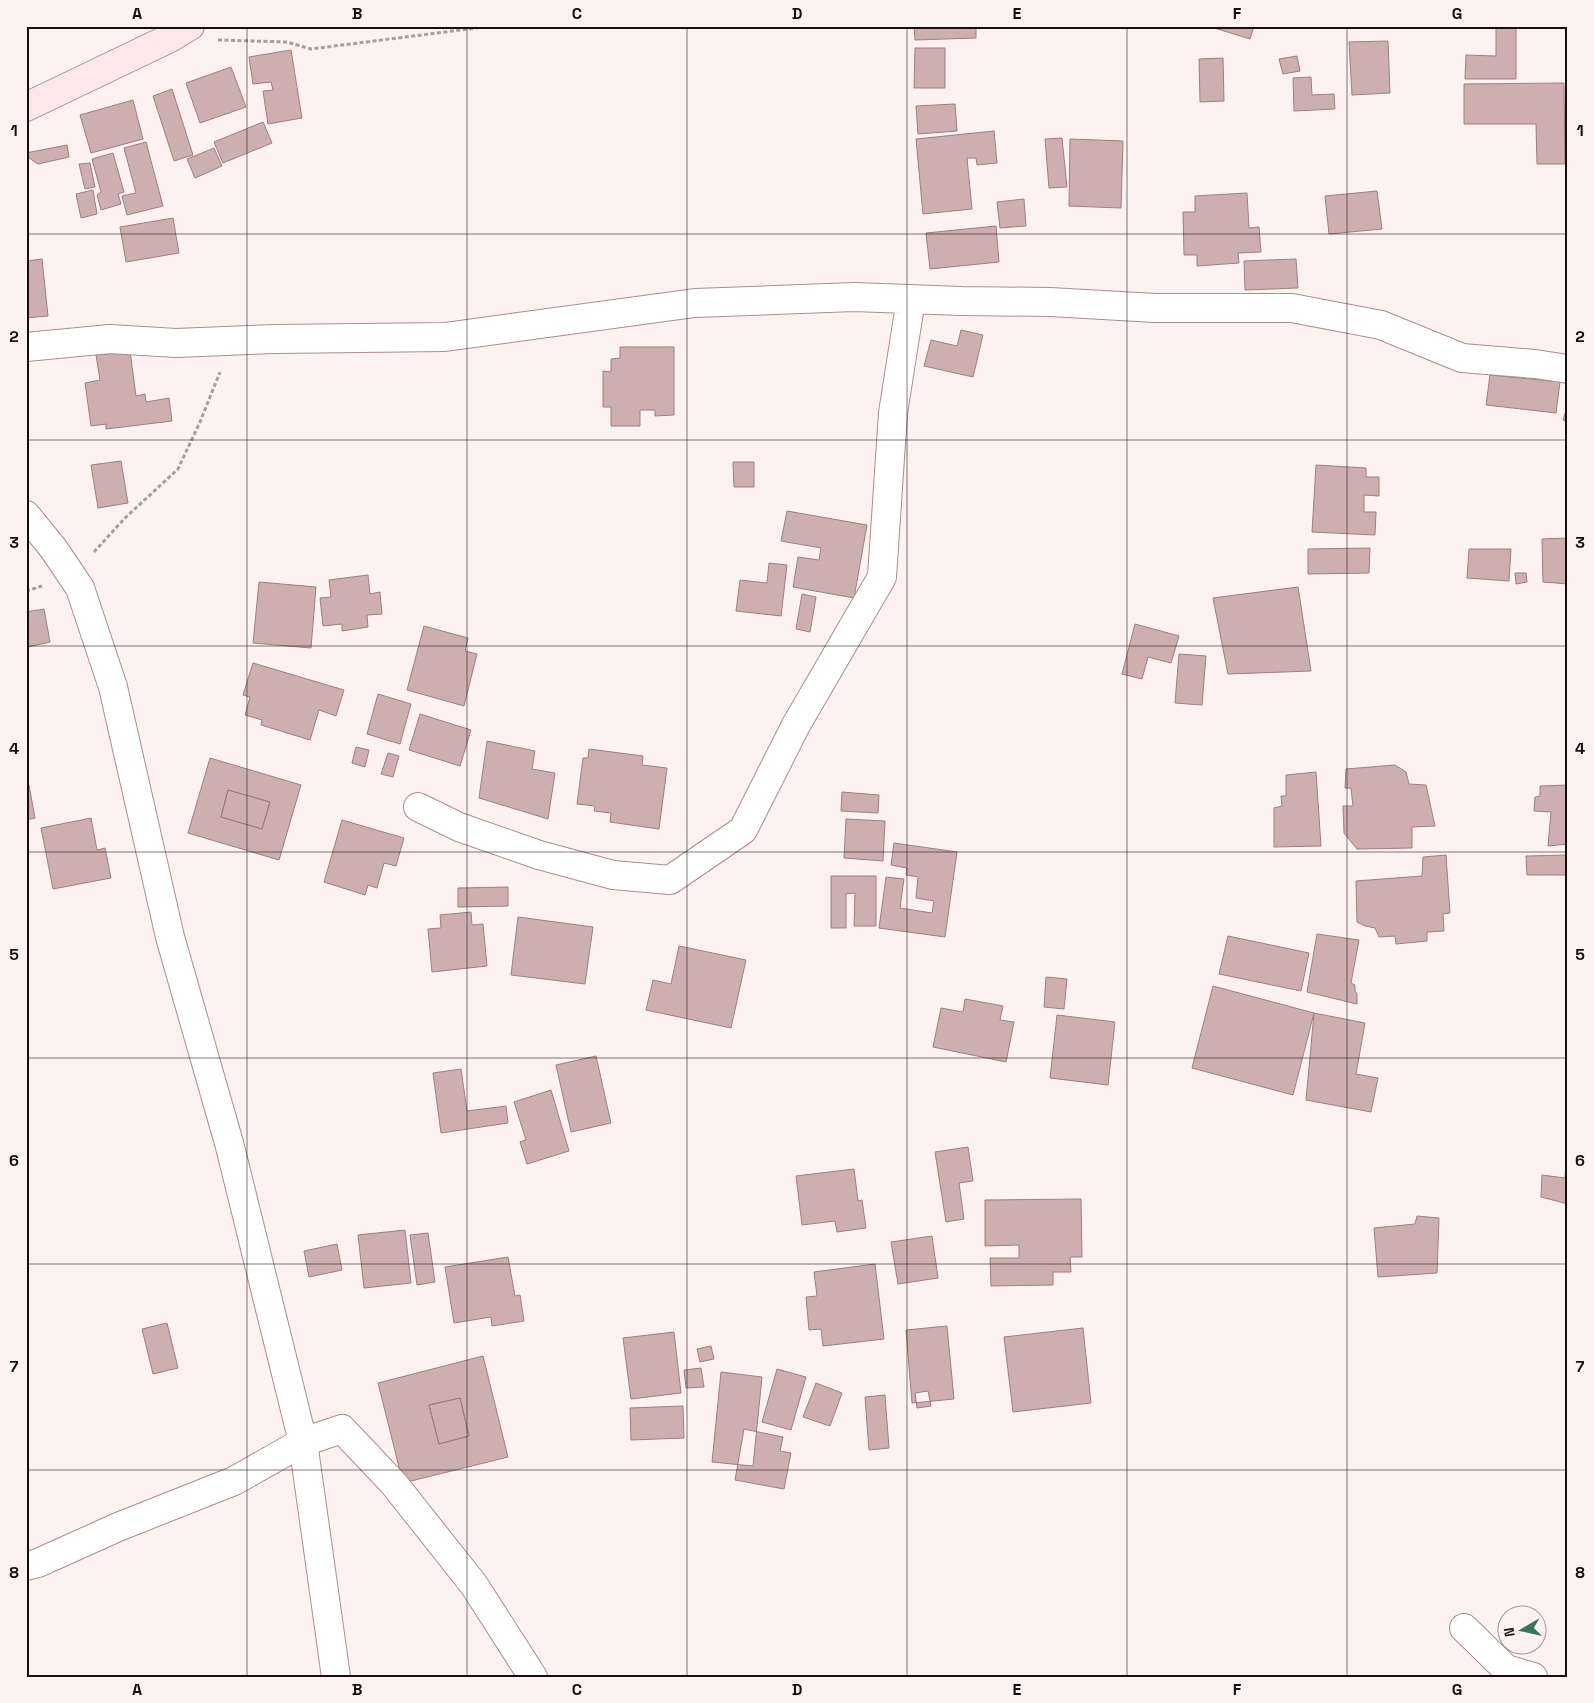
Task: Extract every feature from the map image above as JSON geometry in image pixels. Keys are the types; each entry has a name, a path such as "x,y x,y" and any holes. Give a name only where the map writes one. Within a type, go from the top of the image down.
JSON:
{"street":[{"path":"26,107 180,32"},
{"path":"26,346 110,339 176,343 446,337 695,303 854,297 1050,302 1155,308 1292,308 1381,325 1462,358 1535,364 1568,369"},
{"path":"418,807 459,827 539,856 613,875 670,880 742,830 796,724 882,577 893,414 911,299"},
{"path":"26,515 54,548 80,588 112,687 170,937 229,1143 302,1442 336,1677"},
{"path":"26,1566 38,1563 118,1527 234,1481 302,1442 342,1429 394,1484 474,1585 533,1677"},
{"path":"1464,1628 1506,1669 1533,1677"}],"path":[{"path":"180,32 287,42 311,49 492,26"},
{"path":"26,591 72,576 125,518 178,469 200,422 233,341"}],"building":[{"path":"914,26 976,26 976,38 915,40"},
{"path":"1208,26 1254,26 1250,39"},
{"path":"1496,26 1516,26 1516,79 1465,79 1466,55 1496,56"},
{"path":"1388,41 1390,93 1352,95 1349,42"},
{"path":"915,48 945,48 945,88 914,88"},
{"path":"291,50 302,118 268,124 263,91 273,90 271,82 253,84 249,57"},
{"path":"1297,56 1300,71 1283,74 1279,59"},
{"path":"1223,58 1224,101 1200,102 1199,59"},
{"path":"231,67 246,107 200,123 186,83"},
{"path":"1311,77 1312,95 1334,94 1335,109 1294,111 1293,78"},
{"path":"1564,83 1565,164 1537,164 1536,124 1464,124 1464,84"},
{"path":"172,89 193,155 174,161 153,96"},
{"path":"133,100 143,139 91,153 80,115"},
{"path":"955,104 957,131 918,134 916,106"},
{"path":"263,122 272,143 223,163 214,142"},
{"path":"994,131 997,163 977,165 976,158 967,158 972,209 923,214 916,139"},
{"path":"1062,138 1067,187 1049,188 1045,139"},
{"path":"1070,139 1123,141 1121,208 1069,206"},
{"path":"146,142 163,206 127,215 122,196 136,193 124,148"},
{"path":"67,145 69,157 38,164 26,156 26,153"},
{"path":"214,148 222,166 195,178 187,159"},
{"path":"113,153 124,192 118,194 121,204 101,210 97,195 101,192 92,159"},
{"path":"90,163 95,187 85,189 79,164"},
{"path":"93,190 97,214 81,218 76,194"},
{"path":"1377,191 1382,229 1329,234 1325,196"},
{"path":"1247,193 1249,228 1259,227 1261,252 1238,253 1239,263 1197,266 1197,255 1184,255 1183,212 1195,212 1195,196"},
{"path":"1024,199 1026,226 1000,228 997,202"},
{"path":"173,218 179,253 126,262 120,227"},
{"path":"996,226 999,262 930,269 926,233"},
{"path":"42,259 48,316 26,318 26,261"},
{"path":"1296,259 1298,288 1245,290 1244,261"},
{"path":"961,330 983,335 973,377 924,366 931,340 957,346"},
{"path":"620,347 674,347 674,415 655,416 655,410 640,410 640,426 611,426 611,407 603,407 603,371 611,372 611,359 620,358"},
{"path":"130,351 136,396 145,394 146,402 169,398 172,421 106,429 106,424 91,426 85,383 100,380 96,355"},
{"path":"1490,375 1560,382 1556,413 1486,405"},
{"path":"1568,404 1568,422 1563,420"},
{"path":"121,461 128,503 98,508 91,465"},
{"path":"733,462 754,462 754,487 734,487"},
{"path":"1316,465 1366,468 1366,477 1379,477 1379,496 1364,495 1364,512 1376,512 1375,535 1312,532"},
{"path":"787,511 867,525 854,598 793,587 798,557 819,560 821,548 781,541"},
{"path":"1568,538 1568,584 1543,582 1542,539"},
{"path":"1370,548 1369,573 1308,574 1308,549"},
{"path":"1469,549 1511,549 1509,581 1467,578"},
{"path":"769,563 787,565 781,616 736,611 740,580 767,583"},
{"path":"1515,573 1526,573 1527,582 1516,584"},
{"path":"368,575 370,594 380,592 382,614 367,615 368,627 342,631 342,624 323,626 320,598 331,597 329,580"},
{"path":"259,582 316,587 311,648 253,643"},
{"path":"1298,587 1311,671 1228,674 1213,598"},
{"path":"802,594 816,597 810,632 796,629"},
{"path":"44,609 50,642 28,647 26,612"},
{"path":"1135,624 1179,636 1171,663 1148,657 1142,679 1122,674"},
{"path":"424,626 468,638 465,651 477,654 464,706 407,690"},
{"path":"1179,654 1206,656 1202,705 1175,703"},
{"path":"253,663 344,690 336,716 319,710 310,740 261,725 262,720 245,715 250,697 243,695"},
{"path":"378,694 411,704 400,744 367,734"},
{"path":"420,714 471,730 460,766 409,750"},
{"path":"487,741 535,751 532,769 555,773 548,819 479,798"},
{"path":"356,747 369,750 365,767 352,763"},
{"path":"589,749 643,756 642,765 667,768 659,829 610,822 611,813 594,811 595,806 577,804 583,758 588,758"},
{"path":"388,753 399,756 393,777 381,774"},
{"path":"210,758 301,785 279,860 188,833","holes":["228,790 270,802 262,829 221,817"]},
{"path":"1395,765 1406,772 1409,784 1426,785 1435,826 1412,827 1412,848 1357,849 1344,833 1343,806 1353,806 1351,788 1345,788 1346,769"},
{"path":"1316,772 1321,846 1274,847 1274,808 1282,806 1281,796 1286,796 1286,775"},
{"path":"26,785 29,785 35,818 26,820"},
{"path":"1568,785 1568,844 1548,846 1551,812 1534,811 1535,797 1540,796 1540,786"},
{"path":"228,790 270,802 262,829 221,817"},
{"path":"842,792 879,795 878,813 841,811"},
{"path":"91,818 97,850 105,848 111,878 53,889 41,828"},
{"path":"846,819 885,821 883,861 844,858"},
{"path":"342,820 404,838 396,866 384,863 377,888 368,885 365,895 324,882"},
{"path":"894,843 957,852 945,937 879,928 886,877 904,879 900,908 932,913 934,901 916,898 918,877 906,875 907,868 891,865"},
{"path":"1446,855 1450,913 1443,914 1444,931 1427,932 1427,941 1396,944 1395,936 1379,937 1375,928 1357,922 1356,881 1422,876 1423,857"},
{"path":"1568,855 1568,875 1527,875 1526,856"},
{"path":"831,876 876,876 876,926 854,926 855,893 846,894 846,928 831,928"},
{"path":"508,887 508,906 458,907 458,888"},
{"path":"471,912 472,925 483,924 487,966 432,972 428,929 441,928 440,915"},
{"path":"518,917 593,927 585,984 511,975"},
{"path":"1317,934 1359,940 1351,983 1355,985 1357,1004 1307,992"},
{"path":"1228,936 1309,953 1301,991 1219,974"},
{"path":"679,946 746,960 731,1028 646,1010 653,980 671,984"},
{"path":"1046,977 1067,979 1064,1009 1044,1007"},
{"path":"1213,986 1314,1013 1293,1095 1192,1068"},
{"path":"965,999 1003,1006 1000,1020 1014,1022 1006,1062 933,1047 941,1008 963,1012"},
{"path":"1314,1013 1365,1023 1356,1074 1378,1078 1371,1112 1306,1100"},
{"path":"1057,1015 1115,1022 1108,1085 1050,1078"},
{"path":"596,1056 611,1123 571,1132 556,1065"},
{"path":"461,1069 467,1111 506,1106 508,1123 441,1133 433,1073"},
{"path":"551,1090 569,1151 527,1164 520,1142 526,1140 514,1102"},
{"path":"968,1147 973,1181 959,1183 964,1219 946,1222 935,1152"},
{"path":"1567,1147 1568,1204 1541,1197 1542,1175 1565,1178"},
{"path":"854,1169 858,1201 862,1200 866,1228 837,1232 835,1221 802,1225 796,1176"},
{"path":"1081,1199 1082,1257 1070,1257 1071,1272 1053,1272 1053,1285 991,1286 990,1258 1019,1258 1019,1245 985,1246 985,1200"},
{"path":"1417,1216 1439,1218 1437,1273 1378,1277 1374,1228 1415,1224"},
{"path":"405,1230 411,1283 364,1288 358,1235"},
{"path":"428,1233 435,1282 417,1285 410,1235"},
{"path":"932,1236 938,1278 898,1284 891,1242"},
{"path":"337,1244 342,1270 309,1277 304,1251"},
{"path":"508,1257 515,1296 520,1295 524,1321 492,1326 491,1317 454,1323 445,1267"},
{"path":"875,1264 884,1339 823,1346 821,1329 809,1330 806,1297 817,1296 814,1272"},
{"path":"167,1323 178,1368 153,1374 142,1329"},
{"path":"947,1326 954,1399 912,1403 906,1330"},
{"path":"1083,1328 1091,1403 1013,1412 1004,1337"},
{"path":"674,1332 681,1393 631,1399 623,1338"},
{"path":"711,1346 714,1359 700,1362 697,1349"},
{"path":"483,1356 508,1457 403,1483 378,1383","holes":["460,1398 469,1436 439,1444 429,1405"]},
{"path":"701,1368 704,1387 686,1388 684,1370"},
{"path":"777,1369 806,1377 791,1430 762,1422"},
{"path":"721,1372 762,1377 753,1466 712,1462"},
{"path":"816,1383 842,1393 830,1426 803,1417"},
{"path":"928,1391 931,1406 917,1408 915,1393"},
{"path":"885,1395 889,1448 869,1450 865,1397"},
{"path":"460,1398 469,1436 439,1444 429,1405"},
{"path":"683,1406 684,1438 631,1440 630,1408"},
{"path":"744,1429 783,1437 780,1451 791,1453 784,1489 735,1480"}]}
